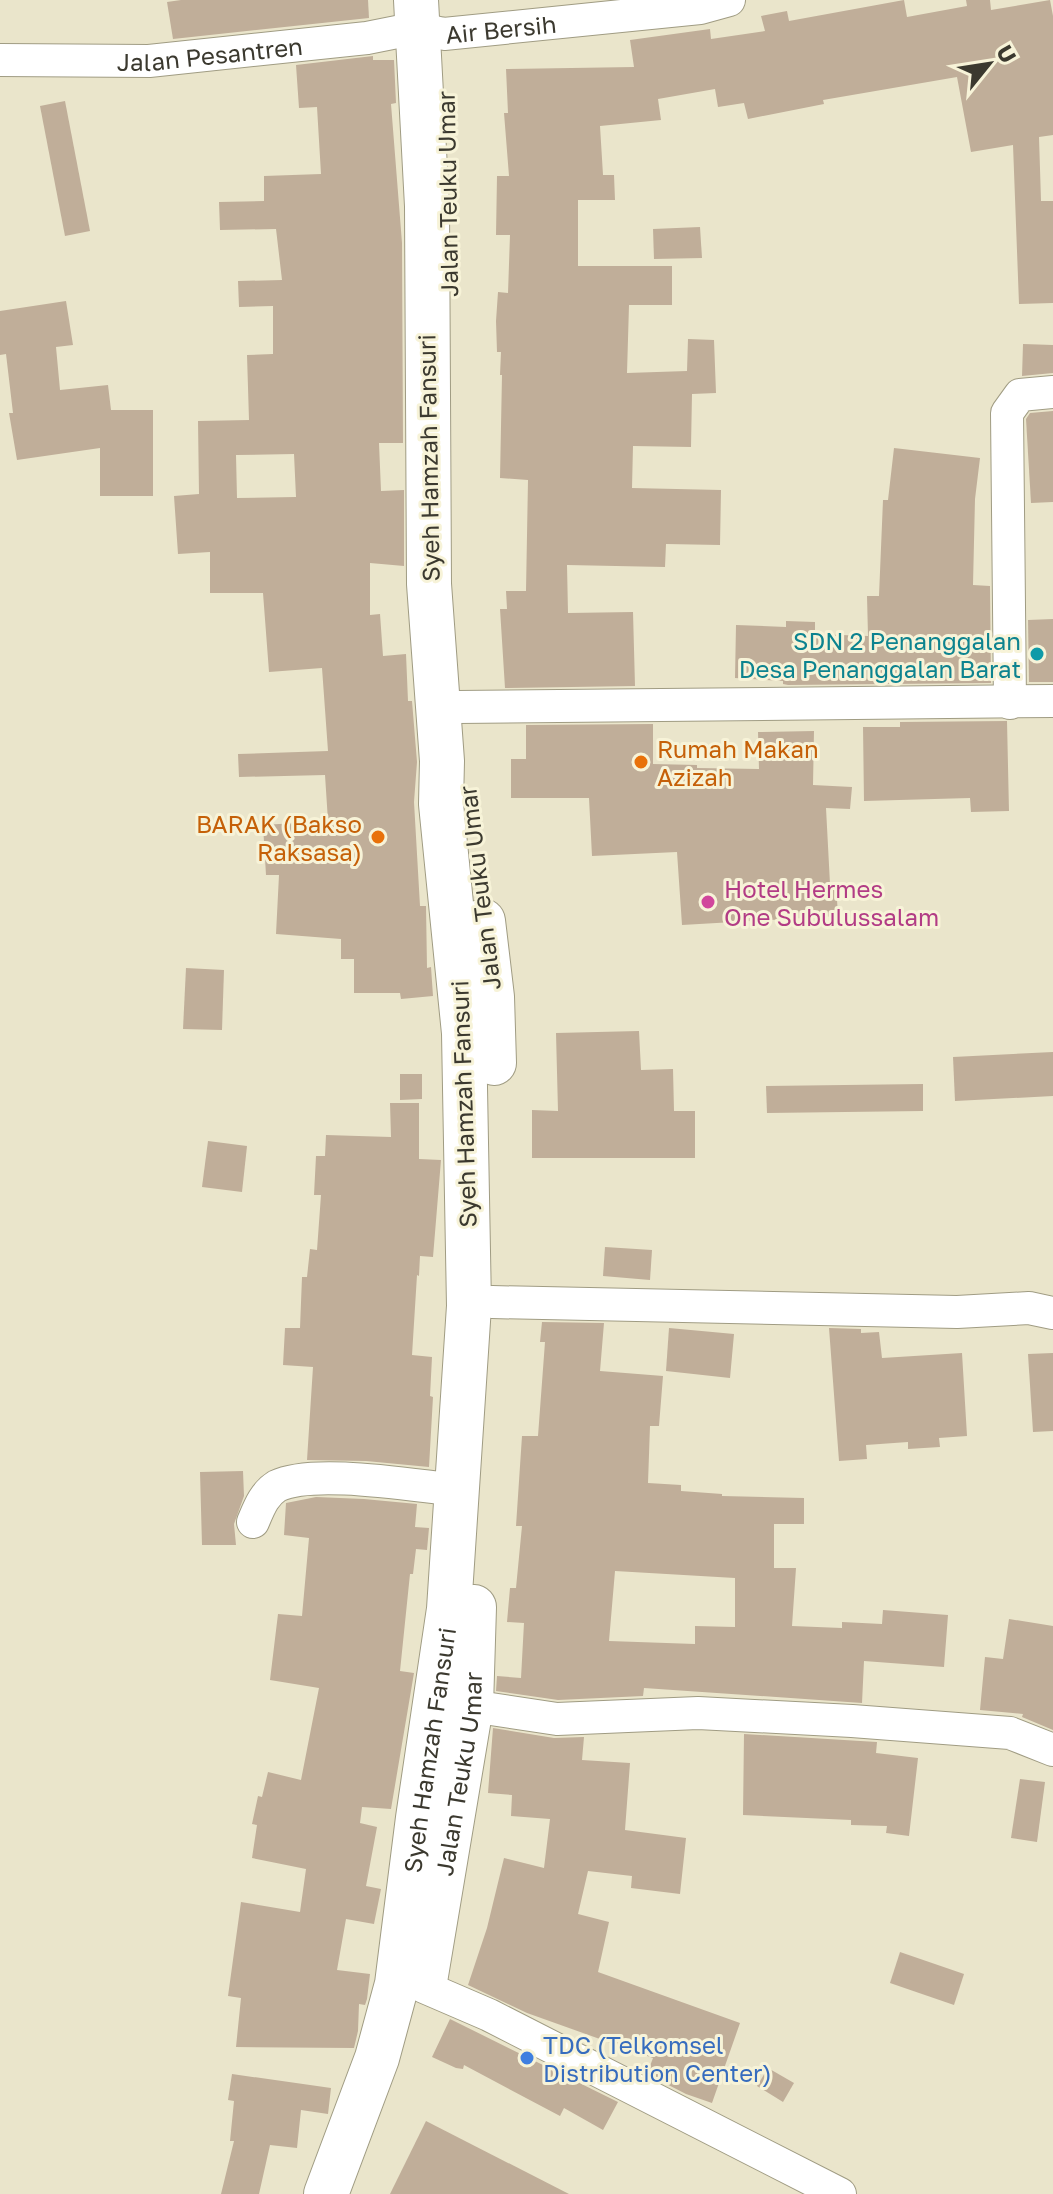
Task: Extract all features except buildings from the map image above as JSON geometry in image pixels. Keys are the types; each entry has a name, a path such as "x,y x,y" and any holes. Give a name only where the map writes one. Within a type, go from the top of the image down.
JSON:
{"highway":[{"name":"Jalan Teuku Umar","path":"357,2194 389,2106 424,1987 471,1706 475,1570 485,1473 492,1302 496,1156 492,997 457,707 430,15"},
{"name":"Syeh Hamzah Fansuri","path":"326,2194 377,2058 397,1984 449,1609 469,1306 464,1033 441,804 442,761 429,584 427,206 430,15"}],"street":[{"name":"Air Bersih","path":"430,15 700,8 729,0"},
{"name":"Jalan Pesantren","path":"0,60 149,61 367,38 430,15"},
{"path":"1010,703 1007,413 1020,395 1053,392"},
{"path":"457,707 1053,701"},
{"path":"492,1302 957,1312 1029,1308 1053,1313"},
{"path":"253,1522 262,1500 275,1487 294,1480 335,1479 458,1490"},
{"path":"471,1706 557,1719 698,1713 852,1721 1010,1733 1053,1750"},
{"path":"424,1987 503,2022 840,2194"}],"place":[{"name":"SDN 2 Penanggalan Desa Penanggalan Barat","path":"1037,654"},
{"name":"Rumah Makan Azizah","path":"641,762"},
{"name":"BARAK (Bakso Raksasa)","path":"378,837"},
{"name":"Hotel Hermes One Subulussalam","path":"708,902"},
{"name":"TDC (Telkomsel Distribution Center)","path":"527,2058"}]}
